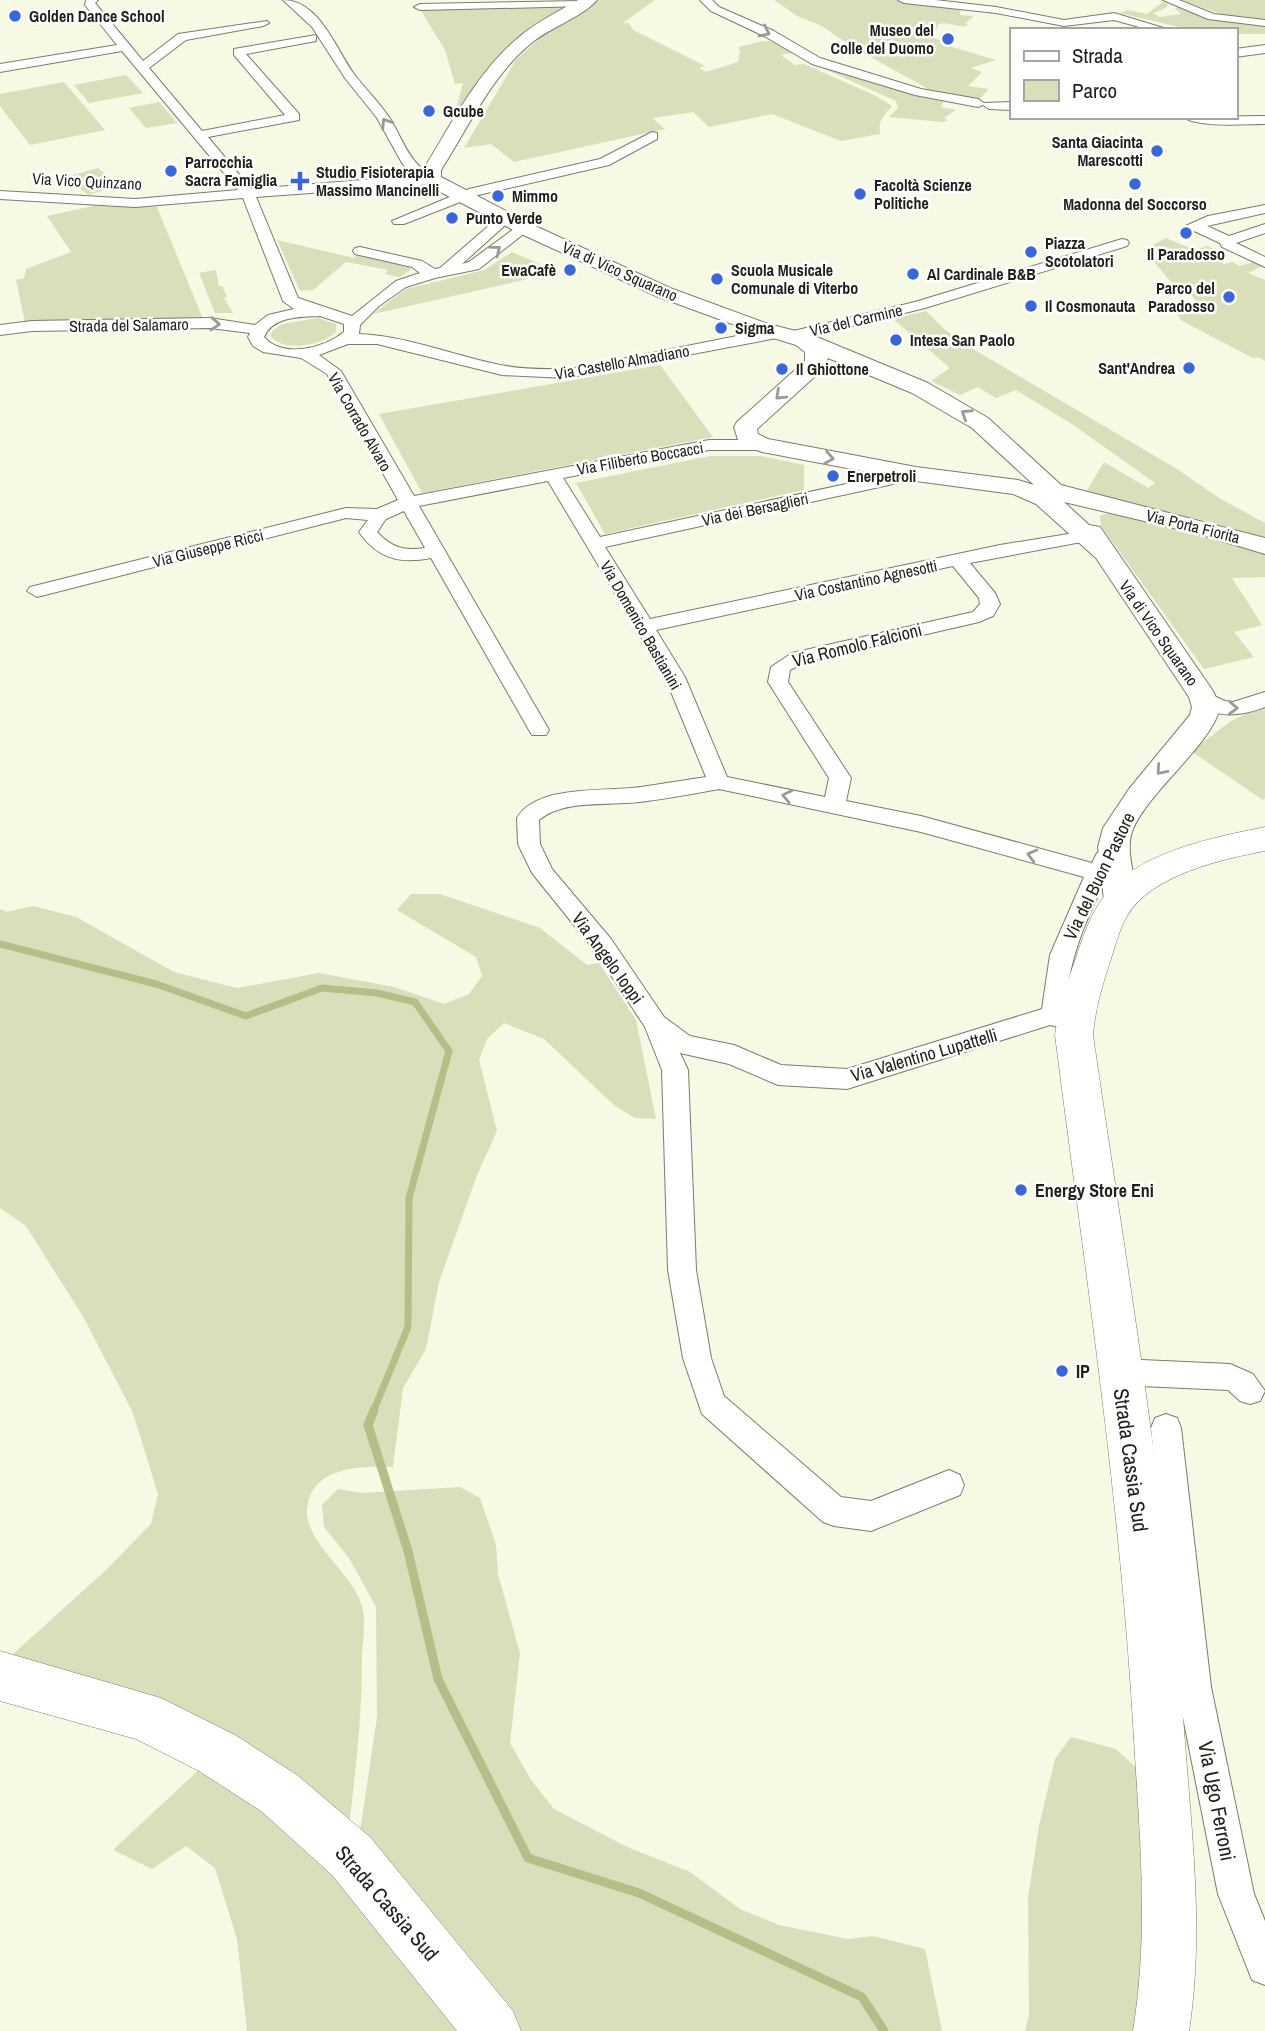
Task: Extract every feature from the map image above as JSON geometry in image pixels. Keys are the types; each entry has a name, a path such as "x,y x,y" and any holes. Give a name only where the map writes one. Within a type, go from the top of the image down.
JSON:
{"main road":[{"path":"428,180 440,157 516,48 537,31 585,2"},
{"name":"Via di Vico Squarano","path":"428,180 663,292 791,336 857,362 954,406 980,423 1018,458"},
{"path":"762,445 747,438 745,427 815,363 818,356 815,349 791,336"},
{"path":"815,363 827,360 857,362"},
{"name":"Via Filiberto Boccacci","path":"762,445 916,474 1018,486 1045,499 1095,544"},
{"path":"1000,482 1015,480 1022,474 1018,458"},
{"name":"Via Porta Fiorita","path":"1018,458 1053,490 1069,496 1206,527 1265,546"},
{"path":"1095,544 1088,526 1090,517 1101,510 1120,509"},
{"name":"Via di Vico Squarano","path":"1095,544 1203,707"},
{"name":"Via del Buon Pastore","path":"1114,840 1121,823 1203,707"},
{"path":"1114,840 1129,853 1147,861 1166,864 1236,844 1265,839"},
{"path":"1114,840 1109,886 1151,876 1183,860"},
{"name":"Strada Cassia Sud","path":"1109,886 1094,957 1065,1020 1074,1035 1135,1482 1176,1685 1172,1950 1161,2031"},
{"name":"Strada Cassia Sud","path":"0,1676 143,1716 217,1753 279,1793 351,1856 493,2031"}],"street":[{"path":"92,0 89,3 99,16 248,194 267,223 289,298 298,306 343,316 348,333"},
{"name":"Via di Vico Squarano","path":"289,0 309,14 331,43 348,74 382,117 411,168 428,180"},
{"path":"706,0 715,9 770,34 816,61 919,92 1010,106"},
{"path":"904,0 996,10 1064,23 1114,16 1157,28"},
{"path":"1169,0 1212,17 1265,23"},
{"path":"420,7 585,2"},
{"path":"142,67 182,37 263,23"},
{"path":"199,135 294,117 238,52 312,38"},
{"path":"0,68 125,47"},
{"path":"1237,53 1265,49"},
{"path":"1218,119 1265,120"},
{"path":"1248,121 1265,127"},
{"path":"399,221 459,197 604,162 652,136"},
{"path":"407,159 440,157"},
{"name":"Via Vico Quinzano","path":"0,194 34,190 76,199 135,203 428,180"},
{"path":"1265,209 1213,219 1191,227 1228,241 1265,228"},
{"path":"333,371 333,360 348,333 374,303 505,219"},
{"path":"360,251 425,272 481,262 524,228"},
{"path":"1228,241 1227,244 1239,252 1263,260"},
{"name":"Via del Carmine","path":"791,336 938,300 1122,243"},
{"path":"289,298 285,309 258,330 256,337 266,348 284,353 303,352"},
{"path":"273,319 374,303"},
{"name":"Strada del Salamaro","path":"0,330 32,326 210,323 258,330"},
{"name":"Via Castello Almadiano","path":"303,352 348,333 495,369 544,375 577,373 791,336"},
{"name":"Via Corrado Alvaro","path":"303,352 333,371 406,503 539,730"},
{"path":"709,444 732,437 745,427"},
{"name":"Via Filiberto Boccacci","path":"380,515 406,503 709,444 762,445"},
{"name":"Via Domenico Bastianini","path":"552,474 674,677 719,782"},
{"name":"Via dei Bersaglieri","path":"594,544 916,474"},
{"name":"Via Giuseppe Ricci","path":"37,591 346,513 380,515"},
{"path":"380,515 368,532 389,553 405,557 435,552"},
{"name":"Via Costantino Agnesotti","path":"645,626 958,560 1095,544"},
{"name":"Via Romolo Falcioni","path":"834,806 840,778 778,681 781,667 799,657 979,615 986,611 990,604 988,597 958,560"},
{"path":"1203,707 1214,705 1242,710 1265,699"},
{"name":"Via Angelo Ioppi","path":"948,1485 871,1516 834,1511 712,1404 697,1358 682,1270 675,1070 656,1024 603,945 542,873 529,844 528,818 541,807 561,801 639,795 719,782 921,824 1109,886"},
{"name":"Via Valentino Lupattelli","path":"656,1024 683,1044 734,1055 778,1075 847,1079 1065,1020"},
{"path":"1119,1372 1230,1377 1249,1385"},
{"name":"Via Ugo Ferroni","path":"1166,1428 1176,1685 1236,1894 1263,1955"}],"green space":[{"path":"599,0 655,0 623,23 629,23 633,30 705,66 699,68 706,72 738,62 738,47 772,41 791,53 781,55 795,65 804,64 874,95 892,106 881,121 880,134 841,141 772,114 709,127 693,112 652,118 665,129 514,162 491,144 464,148 516,60 542,36"},
{"path":"774,0 897,0 961,7 960,15 974,16 965,24 969,25 941,23 937,25 938,28 925,34 942,41 939,43 996,60 971,68 982,72 968,86 988,89 978,102 939,95 851,46 822,26 797,16"},
{"path":"1181,0 1265,0 1265,19 1227,16"},
{"path":"1163,2 1168,4 1166,8 1153,13 1160,17 1181,14 1175,9 1178,6 1213,20 1265,26 1265,34 1237,34 1237,28 1183,28 1119,13 1128,10 1147,14"},
{"path":"569,6 523,34 500,54 450,133 463,83 455,84 445,50 420,9"},
{"path":"813,64 936,98 943,101 941,107 956,110 944,118 948,120 943,122 889,117 898,108 896,101"},
{"path":"126,75 143,93 89,103 74,85"},
{"path":"64,82 105,130 30,145 0,106 0,94"},
{"path":"159,102 177,123 146,128 129,108"},
{"path":"98,168 120,186 88,195 66,177"},
{"path":"93,206 157,207 203,319 25,322 16,280 24,278 26,269 71,252 47,216"},
{"name":"Parco del Paradosso","path":"1166,238 1195,250 1208,246 1224,255 1219,260 1224,264 1233,262 1239,266 1257,261 1265,265 1248,273 1265,280 1265,361 1258,357 1253,358 1182,321 1177,314 1182,306 1200,304 1186,290 1176,288 1144,250"},
{"path":"277,240 354,258 359,253 409,265 411,270 399,277 385,274 388,270 346,262 313,290 300,291"},
{"path":"512,252 558,272 553,275 544,272 524,280 373,314 406,289 484,270"},
{"path":"216,270 219,286 222,286 227,297 224,298 233,313 215,313 199,273"},
{"path":"926,311 944,329 968,346 1265,523 1265,540 1211,522 1085,494 1104,462 1148,488 1155,483 1072,424 1016,390 996,398 978,387 960,395 931,381 950,368 893,319"},
{"path":"318,318 336,324 336,332 322,341 293,346 271,336 272,331 282,324"},
{"path":"660,365 713,437 422,493 379,414"},
{"path":"710,456 761,456 804,465 804,490 605,534 576,483"},
{"path":"1119,512 1265,550 1265,577 1232,578 1262,625 1234,632 1254,657 1204,669 1101,526 1100,515"},
{"path":"1265,705 1263,800 1191,751 1231,721"},
{"path":"411,894 440,894 540,928 587,965 599,963 636,1020 656,1119 635,1118 615,1106 544,1039 504,1023 487,1039 479,1060 497,1131 477,1175 439,1282 426,1349 403,1388 393,1467 339,1471 318,1484 307,1509 308,1522 314,1534 351,1584 364,1616 356,1769 348,1834 12,1655 106,1570 151,1524 158,1494 133,1413 84,1318 26,1226 0,1208 0,909 7,912 33,906 76,917 174,972 237,988 319,973 394,987 444,1004 469,994 482,976 476,957 397,910"},
{"path":"460,1487 480,1498 496,1545 498,1574 520,1653 510,1743 531,1780 554,1809 627,1847 690,1872 740,1909 779,1925 848,1939 873,1936 925,1949 942,2031 511,2031 358,1845 377,1717 376,1607 349,1558 324,1527 322,1505 338,1489 362,1493"},
{"path":"1071,1737 1116,1749 1142,1773 1149,1943 1136,2031 1025,2031 1029,2015 1028,1898 1039,1826 1055,1759"},
{"path":"203,1766 338,1869 468,2031 247,2031 237,1939 215,1868 186,1846 152,1869 113,1850"}],"waterway":[{"path":"0,944 156,984 246,1016 322,988 377,993 415,1002 449,1051 409,1198 408,1327 373,1412"},
{"path":"374,1410 368,1425 408,1551 438,1679 528,1858 639,1893 862,1997 884,2031"}],"place":[{"name":"Golden Dance School","path":"15,16"},
{"name":"Museo del Colle del Duomo","path":"948,39"},
{"name":"Gcube","path":"429,111"},
{"name":"Santa Giacinta Marescotti","path":"1157,151"},
{"name":"Parrocchia Sacra Famiglia","path":"171,171"},
{"name":"Studio Fisioterapia Massimo Mancinelli","path":"300,181"},
{"name":"Madonna del Soccorso","path":"1135,184"},
{"name":"Facoltà Scienze Politiche","path":"860,194"},
{"name":"Mimmo","path":"498,196"},
{"name":"Punto Verde","path":"452,218"},
{"name":"Il Paradosso","path":"1186,233"},
{"name":"Piazza Scotolatori","path":"1031,252"},
{"name":"EwaCafè","path":"570,270"},
{"name":"Al Cardinale B&B","path":"913,274"},
{"name":"Scuola Musicale Comunale di Viterbo","path":"717,279"},
{"name":"Parco del Paradosso","path":"1229,297"},
{"name":"Il Cosmonauta","path":"1031,306"},
{"name":"Sigma","path":"721,328"},
{"name":"Intesa San Paolo","path":"896,340"},
{"name":"Sant'Andrea","path":"1189,368"},
{"name":"Il Ghiottone","path":"782,369"},
{"name":"Enerpetroli","path":"833,476"},
{"name":"Energy Store Eni","path":"1021,1190"},
{"name":"IP","path":"1062,1371"}]}
